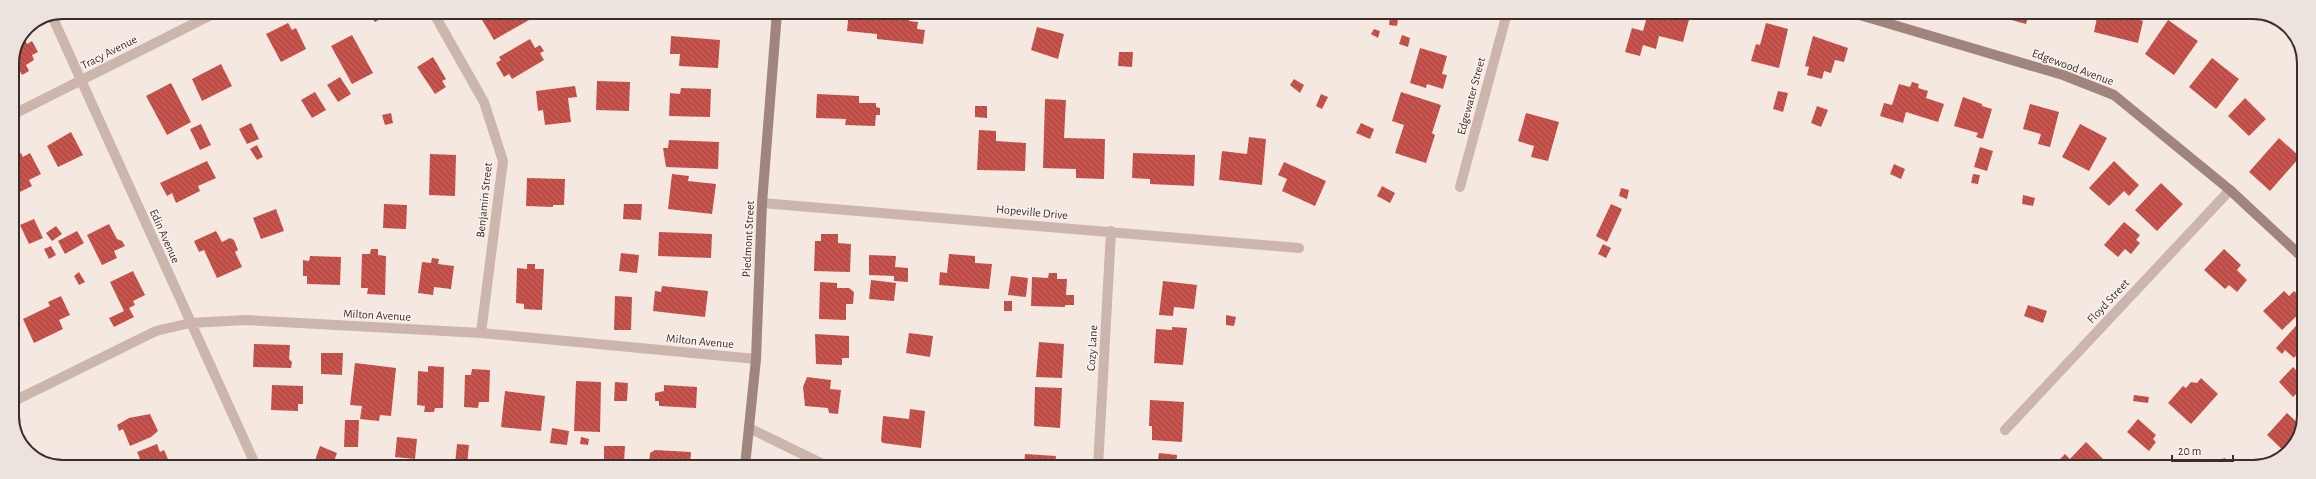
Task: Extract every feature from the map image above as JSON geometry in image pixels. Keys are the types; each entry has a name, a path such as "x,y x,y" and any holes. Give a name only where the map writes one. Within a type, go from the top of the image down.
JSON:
{"street":[{"name":"Tracy Avenue","path":"19,110 203,19"},
{"name":"Benjamin Street","path":"437,19 484,102 503,161 481,334"},
{"name":"Piedmont Street","path":"746,460 756,359 762,203 776,19"},
{"name":"Edgewater Street","path":"1460,187 1505,19"},
{"name":"Edgewood Avenue","path":"1890,19 2063,75 2114,95 2230,190 2297,252"},
{"name":"Edin Avenue","path":"54,20 82,79 190,323 253,460"},
{"name":"Floyd Street","path":"2005,430 2230,190"},
{"name":"Hopeville Drive","path":"762,203 1299,248"},
{"name":"Cozy Lane","path":"1098,460 1111,232"},
{"name":"Milton Avenue","path":"19,399 156,331 190,323 245,320 481,334 756,359"},
{"path":"749,428 815,460"}],"building":[{"path":"373,19 380,19 375,22"},
{"path":"482,19 529,20 494,40"},
{"path":"848,19 909,19 909,21 918,22 917,29 925,30 923,44 877,39 877,34 847,31"},
{"path":"1390,19 1398,19 1397,26 1389,25"},
{"path":"1646,19 1689,19 1683,42 1659,36 1656,49 1643,45 1640,56 1625,52 1632,28 1643,31"},
{"path":"2008,19 2027,19 2026,24"},
{"path":"2097,19 2136,19 2143,21 2138,43 2094,32"},
{"path":"2168,20 2198,41 2174,75 2145,54"},
{"path":"288,23 292,30 296,28 306,49 281,62 266,34"},
{"path":"1766,23 1788,29 1779,68 1751,61 1756,44 1760,45"},
{"path":"1037,27 1064,34 1058,59 1031,50"},
{"path":"1374,29 1380,31 1378,38 1371,34"},
{"path":"352,35 373,73 352,84 331,46"},
{"path":"1402,35 1410,38 1408,47 1399,44"},
{"path":"671,36 720,40 718,68 679,66 680,54 670,54"},
{"path":"1813,36 1848,48 1844,62 1835,60 1831,73 1824,71 1822,79 1807,75 1809,67 1805,66"},
{"path":"530,39 535,48 540,45 544,51 540,53 544,60 512,79 509,74 504,77 496,63 501,60 499,57"},
{"path":"25,40 27,44 32,41 38,52 32,55 34,60 26,65 29,71 22,75 19,70 19,63 22,46"},
{"path":"1420,48 1447,56 1442,74 1447,75 1443,89 1427,84 1426,88 1410,83"},
{"path":"1119,52 1133,52 1132,67 1118,66"},
{"path":"433,57 446,79 442,81 446,87 435,94 417,67"},
{"path":"2212,58 2239,79 2216,109 2189,87"},
{"path":"221,64 232,86 202,101 192,79"},
{"path":"340,77 351,94 338,102 327,85"},
{"path":"1294,79 1304,85 1300,93 1290,85"},
{"path":"597,81 630,82 629,111 596,110"},
{"path":"1912,82 1919,84 1918,88 1928,91 1926,98 1944,104 1938,122 1906,112 1903,123 1880,116 1884,103 1892,105 1899,84 1910,87"},
{"path":"171,83 191,122 167,135 146,96"},
{"path":"575,86 577,97 568,98 571,122 545,125 543,110 538,111 536,91"},
{"path":"681,88 711,89 710,117 669,116 670,93 680,94"},
{"path":"1778,91 1788,93 1783,112 1773,109"},
{"path":"315,92 326,110 312,118 301,100"},
{"path":"1401,92 1441,105 1432,133 1435,135 1426,163 1395,153 1404,125 1392,121"},
{"path":"817,94 859,96 859,103 876,103 876,107 880,108 880,115 876,115 875,126 845,125 846,119 816,118"},
{"path":"1321,94 1328,97 1322,109 1316,106"},
{"path":"1963,97 1992,109 1983,139 1976,137 1978,133 1954,126"},
{"path":"2245,98 2266,119 2249,136 2228,116"},
{"path":"1045,99 1066,100 1064,138 1105,139 1104,179 1076,178 1076,169 1043,168"},
{"path":"2030,104 2059,112 2050,147 2038,144 2041,134 2023,129"},
{"path":"975,106 987,106 987,118 975,117"},
{"path":"1817,106 1828,110 1821,127 1811,123"},
{"path":"391,113 393,123 385,125 382,115"},
{"path":"1526,113 1559,122 1548,161 1531,157 1534,146 1518,141"},
{"path":"251,123 259,139 247,144 239,129"},
{"path":"1361,123 1374,129 1370,139 1356,133"},
{"path":"201,124 211,145 200,150 190,129"},
{"path":"2080,124 2107,138 2089,171 2062,157"},
{"path":"979,130 996,131 996,141 1026,143 1025,171 977,170"},
{"path":"71,132 83,155 58,167 47,146"},
{"path":"1249,137 1266,139 1262,185 1219,180 1222,151 1247,154"},
{"path":"2279,138 2297,154 2297,160 2270,191 2249,172"},
{"path":"669,140 719,142 718,169 666,167 663,148 668,148"},
{"path":"257,145 263,157 257,160 250,149"},
{"path":"1980,147 1993,151 1987,171 1974,167"},
{"path":"21,153 23,157 30,153 41,174 29,180 32,186 19,192 19,154"},
{"path":"1133,153 1195,155 1194,186 1150,184 1150,179 1132,178"},
{"path":"430,154 456,155 455,196 429,195"},
{"path":"207,161 216,178 198,186 200,191 176,203 172,193 167,196 160,183"},
{"path":"2114,161 2139,185 2129,196 2124,191 2109,206 2089,188"},
{"path":"1284,162 1326,181 1315,206 1282,191 1287,179 1278,175"},
{"path":"1894,164 1905,169 1901,179 1890,174"},
{"path":"672,174 689,176 688,181 716,184 712,214 668,209"},
{"path":"1973,174 1980,175 1978,184 1971,183"},
{"path":"527,178 565,179 564,205 553,205 553,207 526,206"},
{"path":"2161,183 2183,204 2157,231 2135,210"},
{"path":"1382,186 1395,193 1390,203 1377,196"},
{"path":"1621,188 1629,190 1627,199 1619,196"},
{"path":"2023,195 2035,198 2033,206 2022,204"},
{"path":"384,204 407,205 406,229 383,228"},
{"path":"624,204 642,204 641,220 623,219"},
{"path":"1611,204 1622,209 1607,242 1596,236"},
{"path":"276,209 284,231 261,239 253,218"},
{"path":"34,219 43,238 29,244 20,225"},
{"path":"2124,222 2140,235 2136,240 2140,243 2131,254 2125,249 2118,257 2104,245"},
{"path":"109,224 117,239 122,241 125,246 114,251 117,258 102,265 87,235"},
{"path":"56,226 62,234 52,241 46,233"},
{"path":"77,231 84,243 65,254 58,241"},
{"path":"216,231 222,242 230,238 234,240 238,250 235,252 242,267 217,278 204,250 199,252 194,241"},
{"path":"659,232 712,234 711,258 658,256"},
{"path":"821,234 838,234 838,243 851,244 850,272 814,271 815,241 821,241"},
{"path":"1603,244 1611,248 1606,258 1598,254"},
{"path":"51,246 56,255 49,259 44,249"},
{"path":"371,249 378,249 378,255 386,256 385,295 367,294 368,288 361,288 362,254 370,254"},
{"path":"2224,249 2241,265 2237,270 2247,280 2237,292 2229,285 2225,289 2204,270"},
{"path":"621,253 639,255 637,273 619,271"},
{"path":"949,254 975,256 975,263 992,264 989,289 939,285 940,272 947,273"},
{"path":"869,255 896,256 895,267 908,268 908,282 894,281 894,276 869,275"},
{"path":"310,256 341,257 340,285 307,284 307,276 303,276 303,260 309,261"},
{"path":"432,258 439,259 438,264 454,266 451,289 434,287 433,295 418,293 422,262 431,263"},
{"path":"527,264 535,264 535,269 544,269 542,310 524,309 524,304 516,303 517,268 527,269"},
{"path":"133,271 145,295 133,301 135,305 129,308 134,317 114,327 109,318 124,311 110,282"},
{"path":"79,272 85,282 79,285 74,276"},
{"path":"1049,273 1057,273 1057,279 1067,279 1066,295 1074,295 1074,305 1065,305 1065,307 1031,306 1032,277 1048,278"},
{"path":"1011,276 1028,278 1026,297 1008,295"},
{"path":"871,280 896,283 894,301 869,299"},
{"path":"1163,281 1197,285 1194,309 1174,307 1173,316 1159,315"},
{"path":"820,282 837,283 837,288 849,288 854,292 853,304 846,304 846,320 819,319"},
{"path":"662,286 708,291 705,317 653,311 655,291 661,292"},
{"path":"2284,291 2289,296 2294,291 2297,294 2297,316 2282,330 2263,311"},
{"path":"61,296 70,315 59,320 63,329 34,343 23,319 50,306 48,302"},
{"path":"615,296 632,297 631,330 614,330"},
{"path":"1004,301 1012,301 1012,311 1004,311"},
{"path":"2028,305 2047,311 2043,323 2024,316"},
{"path":"1226,315 1236,317 1234,326 1226,325"},
{"path":"2297,325 2297,354 2294,358 2285,350 2282,354 2276,348"},
{"path":"1172,327 1187,328 1183,365 1154,363 1156,329 1172,330"},
{"path":"909,333 933,336 930,357 906,353"},
{"path":"815,334 849,336 849,358 842,358 842,365 816,364"},
{"path":"1039,342 1064,344 1062,378 1036,377"},
{"path":"254,344 290,345 289,359 292,362 291,368 253,367"},
{"path":"321,353 343,353 342,375 321,374"},
{"path":"355,363 396,368 391,416 380,415 379,421 360,419 362,406 350,405"},
{"path":"428,366 444,367 443,408 435,408 434,412 424,412 425,406 417,405 418,371 428,372"},
{"path":"2293,367 2297,371 2297,393 2293,397 2279,382"},
{"path":"472,369 490,370 489,402 479,402 478,408 464,407 465,375 471,375"},
{"path":"807,377 831,380 830,389 841,390 838,414 829,413 828,408 805,406 803,387"},
{"path":"2201,378 2218,394 2191,424 2168,403 2183,386 2186,388 2191,382 2197,383"},
{"path":"576,381 601,382 600,432 574,431"},
{"path":"615,382 628,383 627,401 614,401"},
{"path":"272,385 303,386 303,404 298,404 298,411 271,410"},
{"path":"664,385 697,387 696,408 659,406 659,401 655,401 655,393 664,391"},
{"path":"1035,387 1062,388 1060,428 1034,426"},
{"path":"505,391 545,396 541,431 501,427"},
{"path":"2134,395 2149,397 2148,403 2133,401"},
{"path":"1150,400 1184,402 1182,442 1152,440 1152,426 1149,426"},
{"path":"910,409 925,411 921,448 883,443 881,441 883,416 909,419"},
{"path":"2287,413 2296,422 2294,433 2288,443 2282,449 2267,435"},
{"path":"150,414 158,431 151,437 130,446 123,429 119,431 117,425 129,418"},
{"path":"2138,419 2156,435 2153,439 2156,442 2149,451 2127,432"},
{"path":"345,420 359,420 358,447 344,447"},
{"path":"552,428 569,431 567,445 550,443"},
{"path":"397,437 417,439 415,459 395,457"},
{"path":"581,437 589,439 588,445 580,444"},
{"path":"2086,442 2104,460 2059,460 2065,454 2070,459"},
{"path":"157,444 160,452 164,450 168,459 138,460 140,459 137,452"},
{"path":"457,444 469,445 468,460 455,460"},
{"path":"320,446 337,453 334,460 315,460"},
{"path":"604,446 625,446 624,460 604,460"},
{"path":"655,450 691,452 690,460 649,460 650,453"},
{"path":"1159,453 1177,455 1177,460 1158,460"},
{"path":"1025,454 1056,456 1056,460 1024,460"}]}
